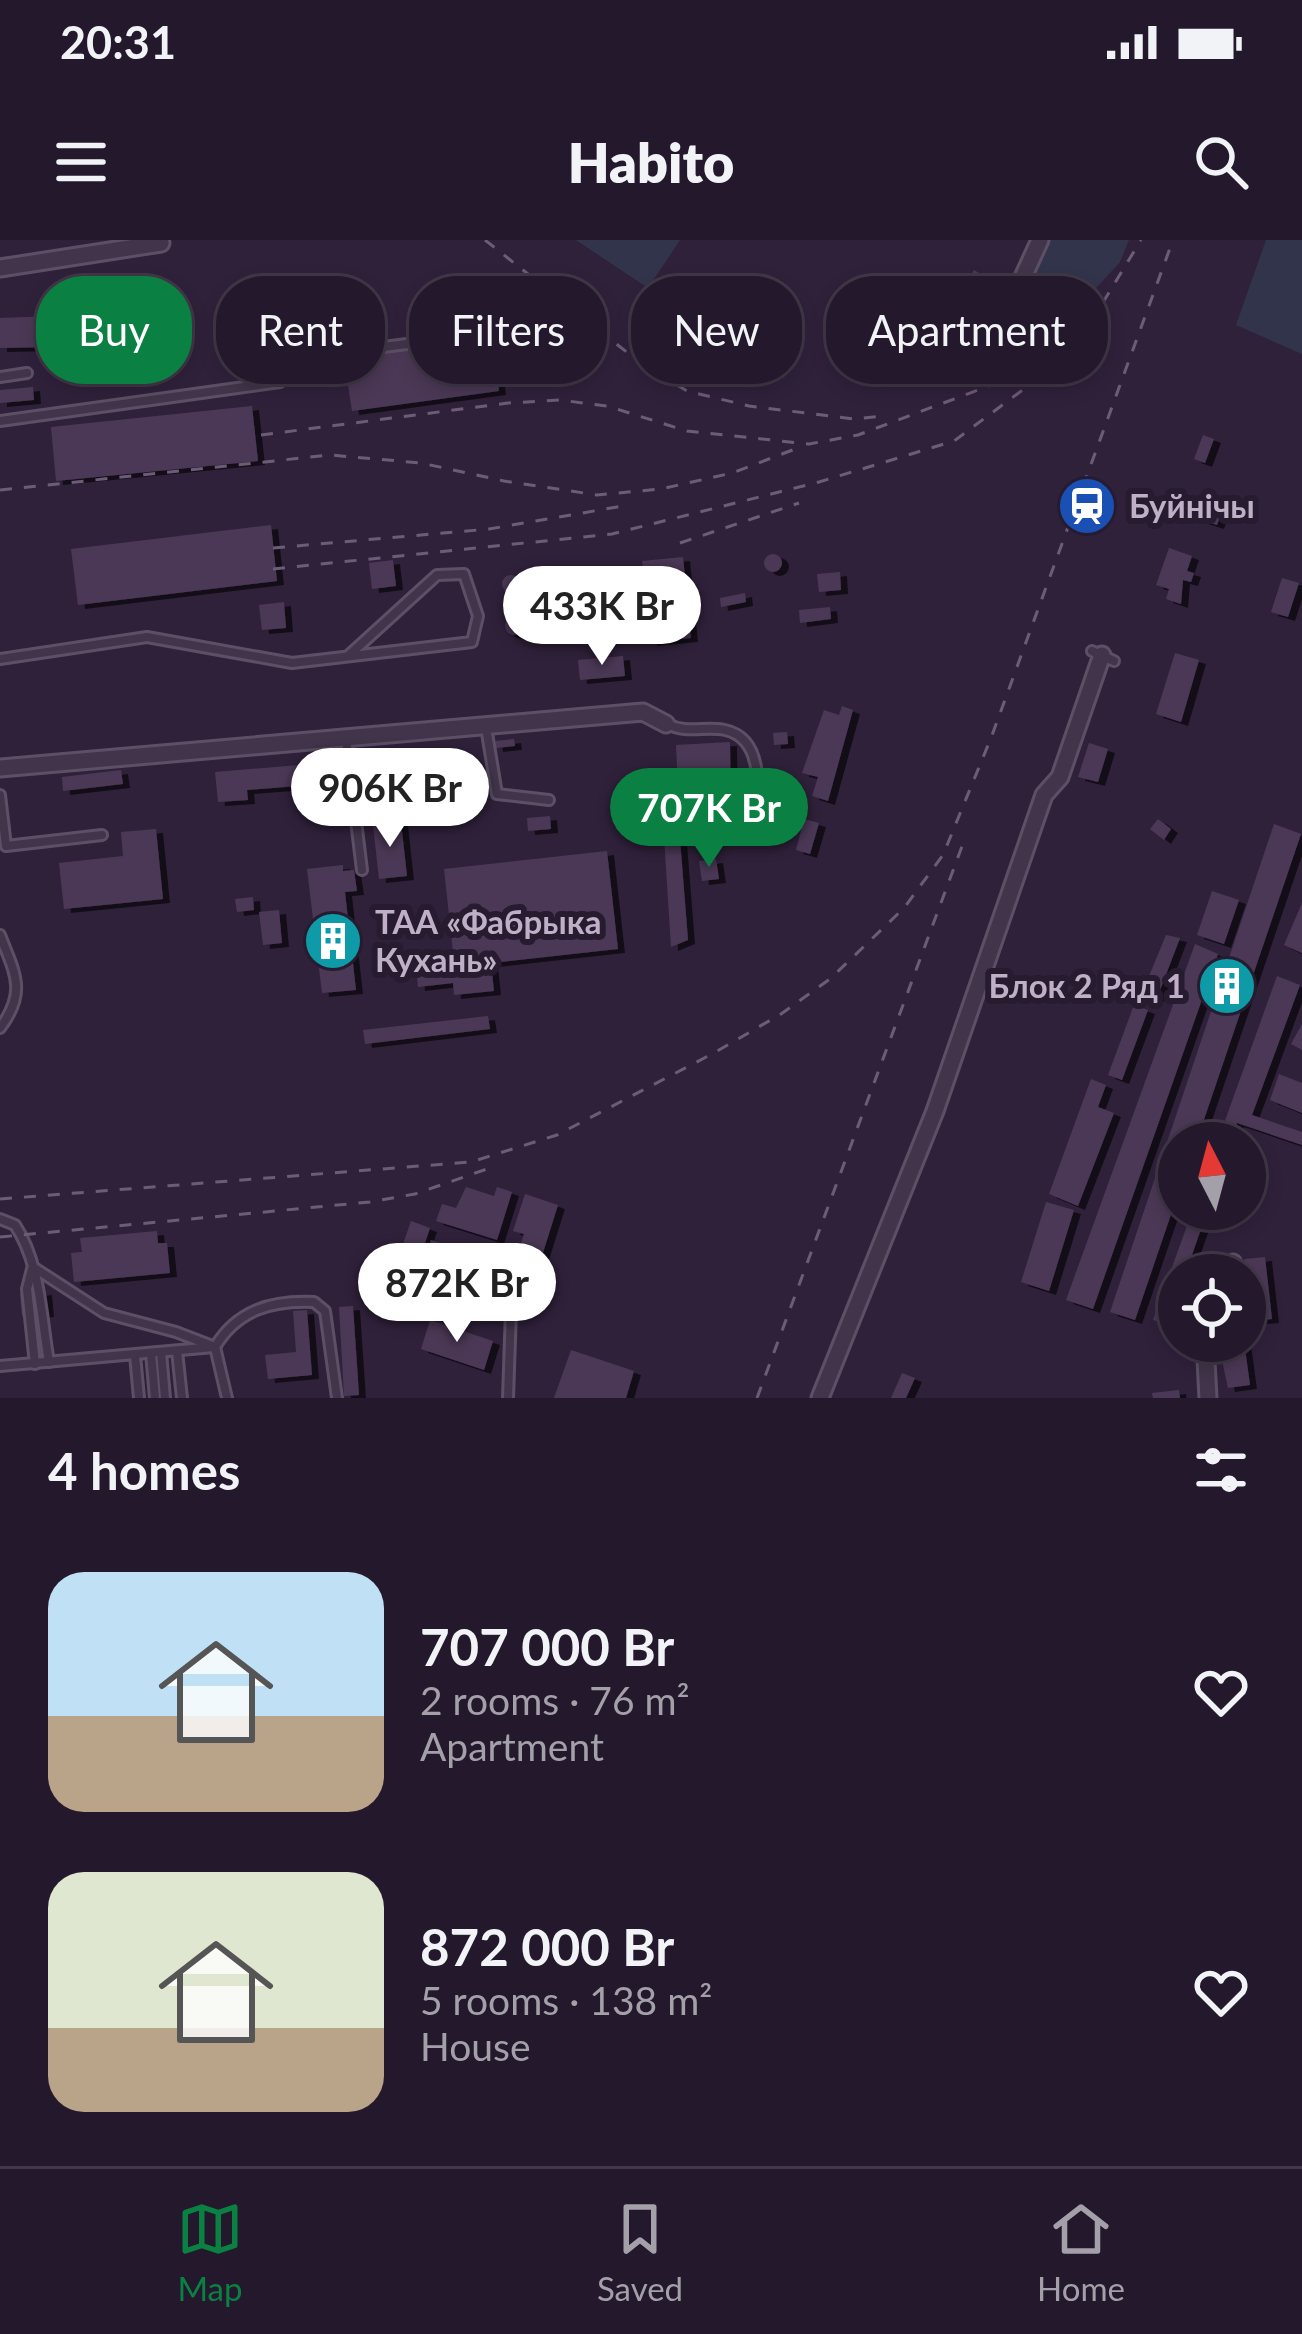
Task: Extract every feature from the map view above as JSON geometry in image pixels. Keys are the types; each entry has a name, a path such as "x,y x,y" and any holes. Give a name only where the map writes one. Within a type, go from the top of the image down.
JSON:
{"street":[{"path":"1024,276 1040,240"},
{"path":"0,268 161,243"},
{"path":"820,1398 935,1111 1044,795 1060,777 1103,656"},
{"path":"0,768 643,712 666,724"},
{"path":"1206,1362 1208,1398"}],"lane":[{"path":"0,421 280,382 305,357 409,344"},
{"path":"0,377 26,373"},
{"path":"0,659 147,637 292,663 472,642 478,616 464,574 437,575 348,656"},
{"path":"666,724 682,731 731,731 738,737 760,779 754,825"},
{"path":"485,726 497,794 548,800"},
{"path":"346,737 362,870"},
{"path":"0,795 6,846 102,836"},
{"path":"0,935 17,974 16,996 0,1028"},
{"path":"0,1219 19,1230 33,1268 49,1362"},
{"path":"33,1268 104,1313 215,1347"},
{"path":"33,1268 27,1288 35,1364"},
{"path":"508,1398 512,1280"},
{"path":"227,1398 215,1347 225,1330 246,1314 278,1303 314,1302 325,1310 337,1398"},
{"path":"0,1366 215,1347"},
{"path":"177,1351 182,1398"},
{"path":"155,1398 156,1353"},
{"path":"156,1353 165,1398"},
{"path":"135,1355 139,1398"}],"shaded area":[{"path":"576,240 680,240 656,276 631,277"},
{"path":"1049,240 1129,240 1120,262 1107,276 1034,276"},
{"path":"1266,240 1302,240 1302,354 1236,325"}],"building":[{"path":"36,317 36,347 0,348 0,318"},
{"path":"409,350 409,384 498,384 499,391 352,411 348,384 385,384 385,353"},
{"path":"33,387 34,400 0,403 0,390"},
{"path":"252,406 258,461 56,481 51,427"},
{"path":"1203,435 1214,439 1205,463 1194,459"},
{"path":"1209,497 1225,503 1217,525 1201,520"},
{"path":"271,525 277,581 78,605 71,549"},
{"name":"Буйнічы","path":"1169,548 1192,556 1187,571 1194,573 1191,582 1183,580 1181,604 1166,599 1169,589 1156,585"},
{"path":"773,554 782,563 773,572 764,563"},
{"path":"683,557 691,638 650,642 642,561"},
{"path":"393,560 396,586 372,589 369,563"},
{"path":"625,568 628,594 604,596 601,570"},
{"path":"533,572 542,581 533,590 524,581"},
{"path":"840,572 841,590 819,592 817,574"},
{"path":"511,575 520,584 511,593 502,584"},
{"path":"1282,578 1299,583 1288,617 1271,612"},
{"path":"546,587 555,596 546,605 537,596"},
{"path":"745,593 746,602 721,607 720,598"},
{"path":"516,596 525,605 516,614 507,605"},
{"path":"284,602 286,628 262,630 259,605"},
{"path":"536,605 545,614 536,623 527,614"},
{"path":"830,607 831,619 800,623 799,610"},
{"path":"514,617 523,626 514,635 505,626"},
{"path":"549,620 558,629 549,638 540,629"},
{"path":"1175,653 1199,660 1181,722 1156,714"},
{"path":"623,656 625,676 580,680 578,660"},
{"path":"842,706 853,710 828,801 812,796 818,777 802,773 824,710 839,715"},
{"path":"787,732 788,744 774,745 773,733"},
{"path":"514,739 515,746 496,748 495,741"},
{"path":"730,742 731,811 708,812 707,786 678,788 676,745"},
{"path":"1089,743 1108,749 1098,782 1078,777"},
{"path":"335,762 337,783 247,790 248,800 218,802 215,772"},
{"path":"447,765 449,782 418,785 416,768"},
{"path":"121,770 123,784 63,791 62,777"},
{"path":"661,789 676,789 688,940 671,947"},
{"path":"550,816 551,829 528,831 527,818"},
{"path":"804,819 819,823 810,854 796,850"},
{"path":"1158,819 1171,829 1164,840 1150,829"},
{"path":"401,822 407,876 379,879 373,825"},
{"path":"1274,824 1301,834 1203,1122 1174,1122"},
{"path":"156,829 163,899 64,909 59,863 123,856 121,832"},
{"path":"607,851 618,949 491,963 494,991 454,995 453,983 418,987 415,957 453,952 444,869"},
{"path":"716,859 719,879 702,881 699,861"},
{"name":"ТАА «Фабрыка Кухань»","path":"343,865 343,871 354,870 357,891 345,892 356,990 322,993 307,869"},
{"path":"1212,891 1239,900 1224,944 1197,935"},
{"path":"253,897 254,910 237,912 235,899"},
{"path":"1302,903 1302,953 1284,945"},
{"path":"279,910 282,943 263,945 259,912"},
{"path":"1166,935 1180,938 1157,998 1142,993"},
{"path":"1195,944 1218,954 1093,1309 1066,1300"},
{"path":"1277,976 1300,985 1252,1115 1302,1132 1302,1145 1266,1133 1266,1122 1225,1122"},
{"path":"1134,1005 1148,1010 1122,1080 1108,1075"},
{"path":"488,1016 490,1029 365,1044 363,1030"},
{"path":"1302,1024 1302,1050 1291,1044"},
{"path":"1279,1074 1302,1083 1302,1113 1270,1100"},
{"path":"1091,1079 1106,1085 1098,1107 1114,1113 1078,1206 1049,1194"},
{"path":"1158,1169 1158,1230 1166,1230 1135,1320 1110,1312"},
{"path":"466,1187 494,1196 497,1187 512,1192 497,1240 436,1221 442,1204 456,1208"},
{"path":"525,1194 558,1205 541,1259 530,1256 525,1272 513,1268 524,1234 513,1231"},
{"path":"1046,1202 1074,1210 1049,1291 1021,1282"},
{"path":"411,1221 430,1228 413,1279 393,1273"},
{"path":"1185,1230 1201,1230 1192,1254 1177,1254"},
{"path":"157,1231 158,1243 167,1243 170,1273 74,1282 71,1253 82,1252 80,1238"},
{"path":"431,1240 480,1255 478,1262 499,1268 485,1309 416,1287"},
{"path":"1266,1266 1272,1319 1266,1320"},
{"path":"45,1291 47,1313 22,1316 20,1294"},
{"path":"353,1306 359,1395 344,1396 339,1307"},
{"path":"307,1310 312,1375 268,1379 265,1355 296,1352 293,1311"},
{"path":"430,1320 493,1341 484,1370 421,1349"},
{"path":"571,1350 634,1371 626,1398 554,1398"},
{"path":"1222,1362 1247,1362 1250,1385 1228,1388"},
{"path":"902,1373 915,1378 906,1398 891,1398"},
{"path":"1179,1390 1180,1398 1153,1398 1152,1393"}],"railway":[{"path":"485,240 638,361 687,391 749,406 854,419 882,416"},
{"path":"261,435 560,400 607,406 687,431 809,444 858,435 1002,381 1091,322 1141,240"},
{"path":"0,1199 471,1162 557,1135 712,1054 830,979 904,908 943,855 991,738 1173,240"},
{"path":"273,569 612,534 819,482 954,441 1031,384"},
{"path":"0,490 330,455 421,463 597,495 661,489 732,473 803,446"},
{"path":"680,543 799,503"},
{"path":"273,548 489,529 623,506"},
{"path":"757,1398 964,841"},
{"path":"0,1237 370,1202 415,1194 487,1169"}],"place":[{"name":"Буйнічы","path":"1087,506"},
{"name":"ТАА «Фабрыка Кухань»","path":"333,941"},
{"name":"Блок 2 Ряд 1","path":"1227,986"}]}
